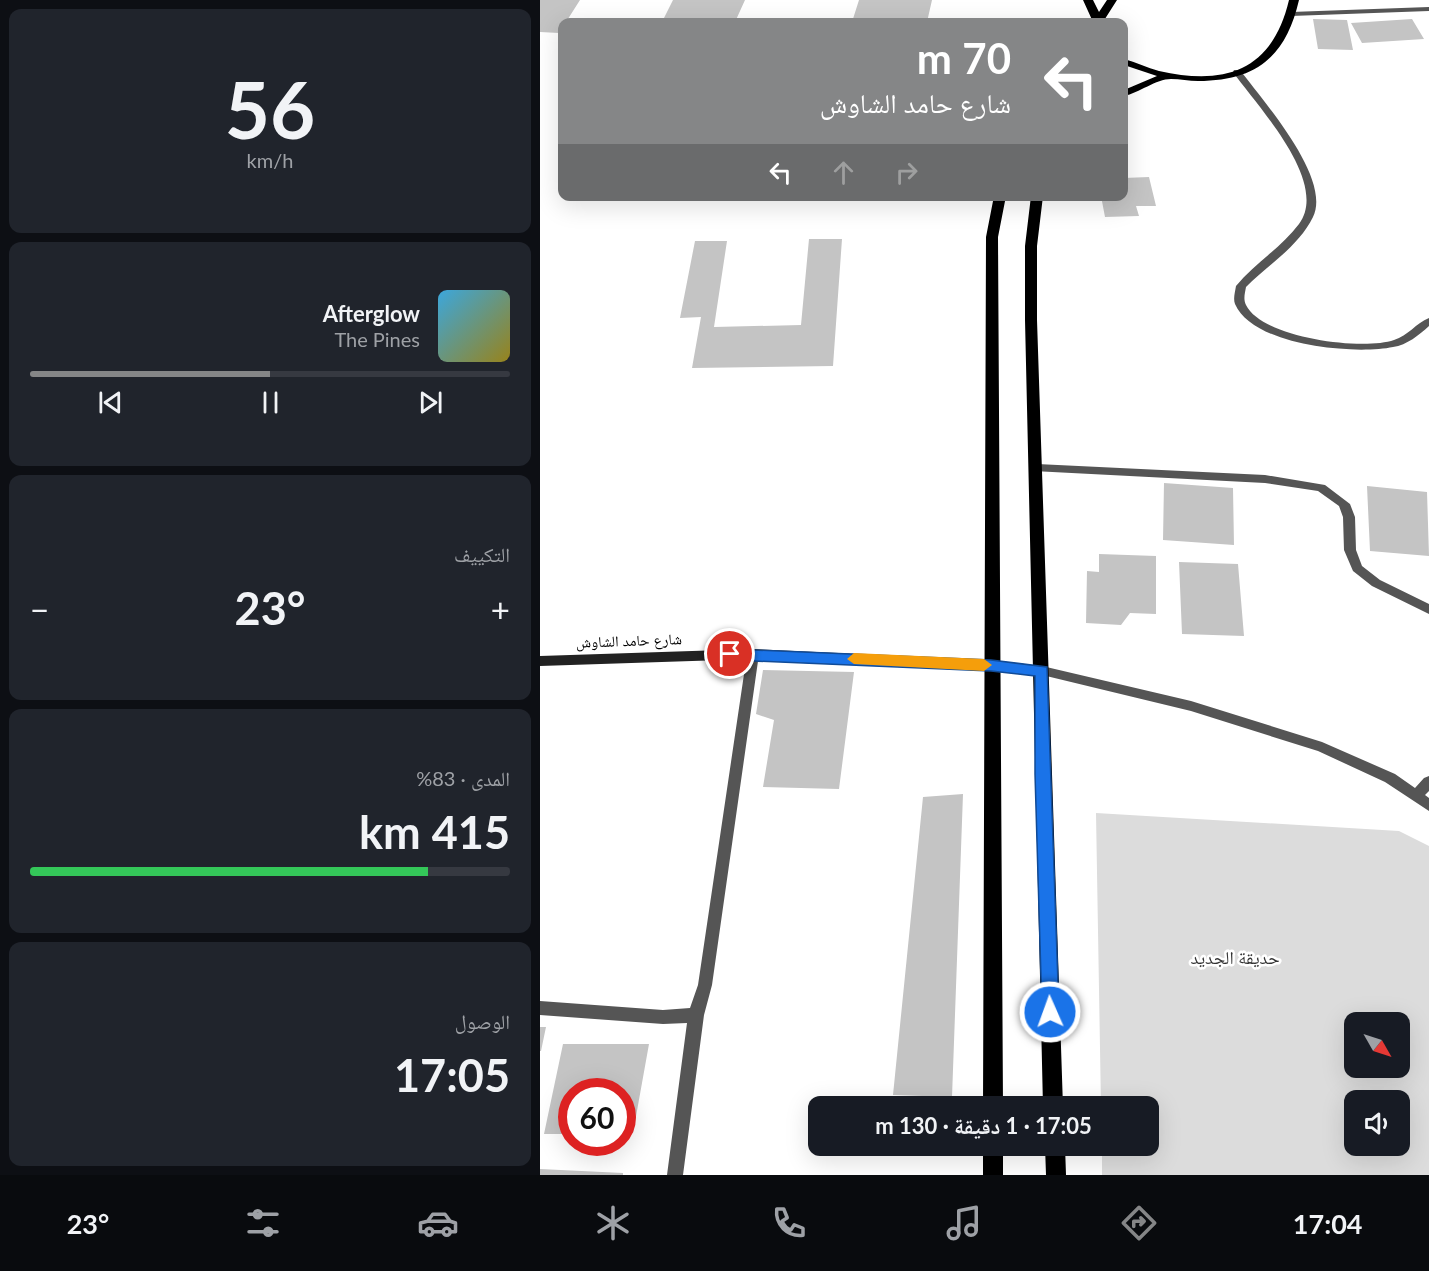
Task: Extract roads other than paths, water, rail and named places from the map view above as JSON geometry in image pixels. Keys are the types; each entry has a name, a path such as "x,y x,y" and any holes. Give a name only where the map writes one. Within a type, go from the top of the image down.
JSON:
{"main road":[{"path":"1088,0 1097,18"},
{"path":"1100,18 1112,0"},
{"path":"1128,63 1165,77 1209,77 1237,72 1266,57 1274,47 1291,14 1294,0"},
{"path":"1128,91 1165,77"},
{"path":"993,1096 992,237 999,201"},
{"path":"1036,201 1032,216 1031,244 1032,382 1037,468 1042,774 1053,1096"},
{"path":"993,1156 993,1175"},
{"path":"1055,1156 1056,1175"}],"street":[{"path":"1291,14 1429,9"},
{"path":"1237,72 1302,166 1312,192 1310,215 1293,237 1241,286 1240,306 1245,313 1284,334 1322,343 1359,347 1397,343 1429,321"},
{"path":"1037,468 1265,479 1299,482 1321,488 1344,504 1349,517 1350,550 1357,567 1376,583 1429,609"},
{"path":"675,1175 696,1015 705,985 753,654"},
{"name":"شارع حامد الشاوش","path":"540,661 753,654 991,665 1042,671"},
{"path":"1042,671 1191,706 1284,735 1351,759 1390,778 1429,805"},
{"path":"1416,796 1429,782"},
{"path":"540,1008 663,1017 696,1015"}],"park label":[{"name":"حديقة الجديد","path":"1235,958"}]}
